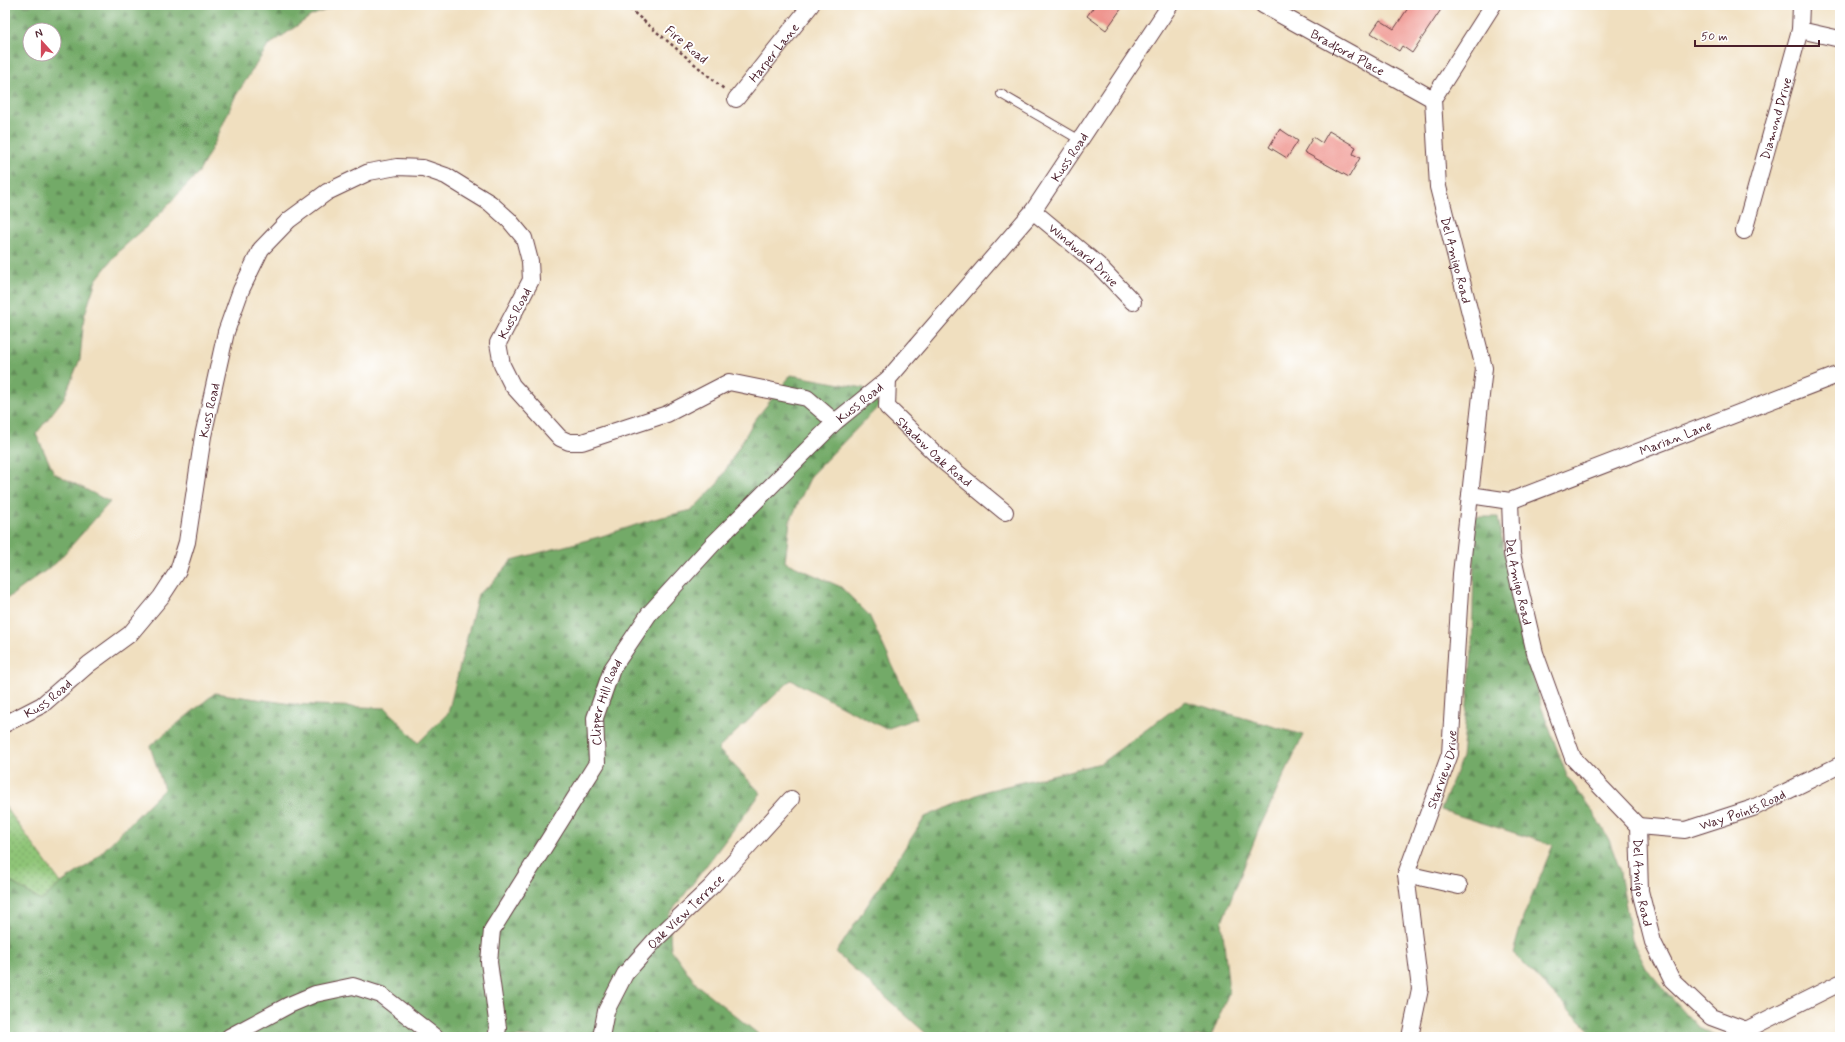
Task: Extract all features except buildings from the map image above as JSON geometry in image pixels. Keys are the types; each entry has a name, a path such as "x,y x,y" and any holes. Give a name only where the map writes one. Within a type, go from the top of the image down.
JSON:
{"street":[{"name":"Harper Lane","path":"736,99 811,5"},
{"name":"Kuss Road","path":"5,724 42,705 89,664 130,634 161,597 178,571 187,542 203,436 226,332 241,290 261,249 289,220 327,192 369,172 397,166 423,168 446,176 490,203 509,220 524,238 530,261 531,280 498,343 502,366 512,385 560,438 569,442 582,442 667,414 729,382 807,398 836,422 888,379 1033,211 1170,5"},
{"name":"Bradford Place","path":"1263,5 1433,99"},
{"path":"1433,99 1493,5"},
{"name":"Diamond Drive","path":"1744,231 1800,30 1801,5"},
{"path":"1800,30 1840,39"},
{"name":"Del Amigo Road","path":"1433,99 1438,187 1484,368 1470,496"},
{"name":"Windward Drive","path":"1033,211 1098,265 1133,302"},
{"name":"Marian Lane","path":"1510,501 1840,374"},
{"name":"Shadow Oak Road","path":"888,379 887,407 944,462 1004,512"},
{"name":"Clipper Hill Road","path":"496,1037 498,1028 489,962 492,930 597,763 595,718 612,669 650,614 712,545 836,422"},
{"path":"1470,496 1510,501"},
{"name":"Starview Drive","path":"1410,1037 1420,989 1406,874 1450,754 1461,574 1470,496"},
{"name":"Del Amigo Road","path":"1510,501 1512,554 1535,653 1573,758 1638,826 1640,892 1653,942 1672,980 1711,1016 1746,1030 1840,983"},
{"name":"Way Points Road","path":"1638,826 1685,830 1753,808 1840,765"},
{"name":"Oak View Terrace","path":"601,1037 606,1011 625,974 657,938 712,886 791,799"},
{"path":"1406,874 1459,886"},
{"path":"229,1037 289,1005 315,994 353,986 381,995 435,1037"}],"lane":[{"path":"1001,94 1080,140"}],"path":[{"name":"Fire Road","path":"625,5 736,99"}],"green space":[{"path":"5,5 338,5 311,16 268,46 235,97 215,142 199,172 153,221 119,251 96,280 84,317 80,359 64,398 36,434 54,473 110,502 56,563 8,598 5,597"},
{"path":"791,375 864,388 880,405 812,474 790,521 785,562 841,587 869,615 917,718 886,729 791,680 718,749 761,793 669,915 671,949 697,985 762,1037 5,1037 5,878 41,901 61,883 91,863 164,789 150,746 215,693 292,704 386,708 418,743 448,713 478,594 490,585 512,560 602,536 654,519 692,510 718,483 754,421"},
{"path":"1475,517 1498,517 1509,578 1541,706 1567,776 1593,812 1609,840 1619,867 1632,940 1646,968 1674,1001 1699,1028 1717,1037 1599,1037 1589,1030 1513,953 1523,918 1553,845 1441,810 1462,757 1472,651"},
{"path":"1185,701 1303,735 1259,829 1222,922 1229,992 1211,1037 930,1037 836,953 925,817 986,791 1101,763"},
{"path":"5,806 61,883 41,901 5,878"}]}
